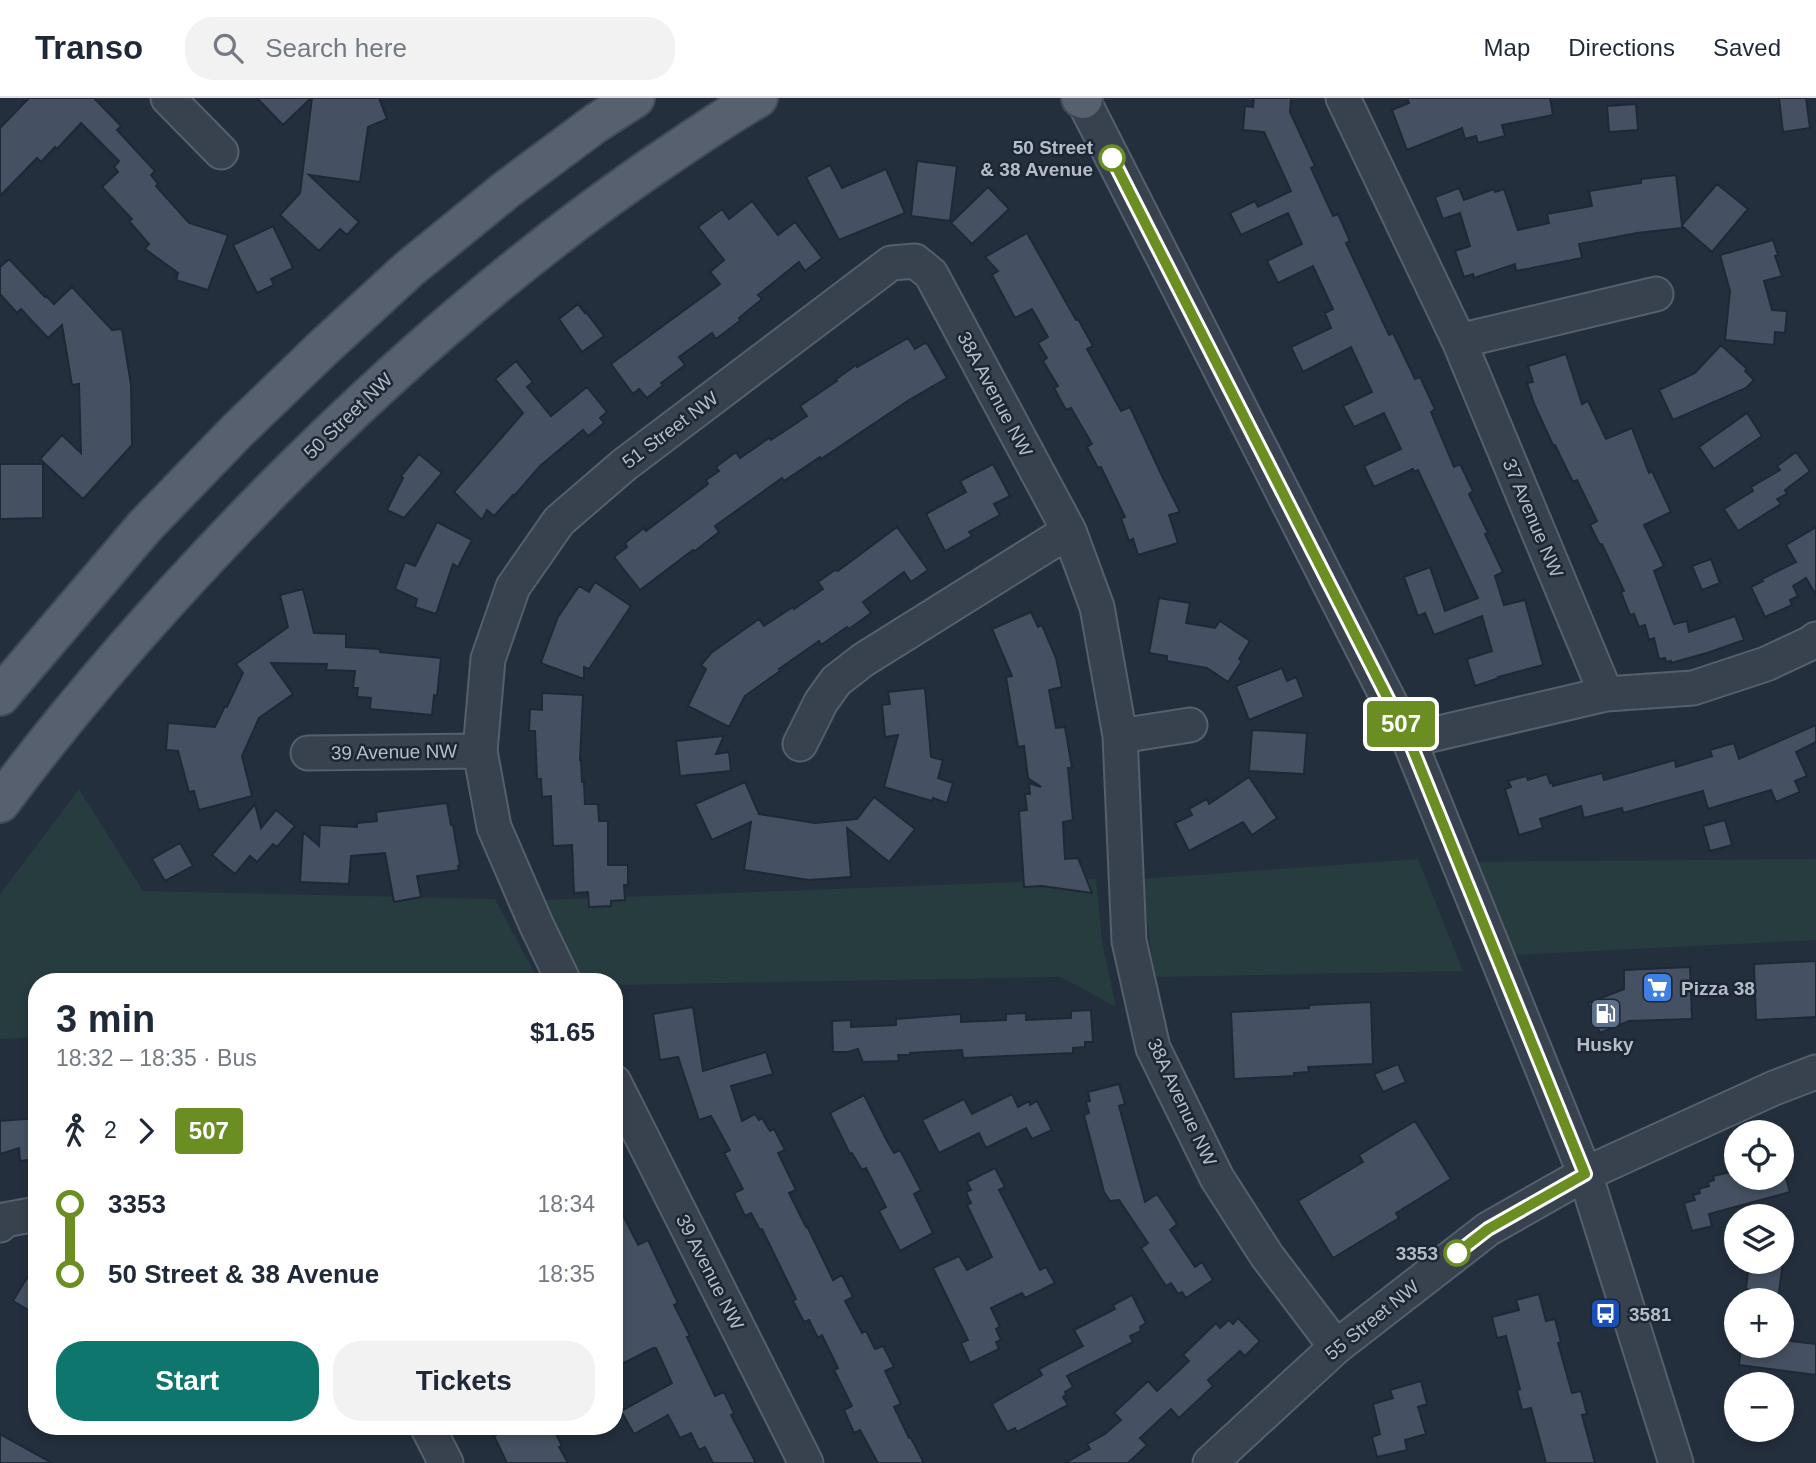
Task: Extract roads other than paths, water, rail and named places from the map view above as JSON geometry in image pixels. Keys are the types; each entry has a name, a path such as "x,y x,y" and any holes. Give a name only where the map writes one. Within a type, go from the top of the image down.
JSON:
{"main road":[{"path":"0,696 146,525 237,431 323,348 409,269 506,190 596,123 635,98"},
{"name":"50 Street NW","path":"0,803 76,706 165,603 328,434 415,352 518,265 723,111 758,98"}],"street":[{"path":"168,98 221,152"},
{"path":"1082,98 1409,740 1585,1174 1676,1463"},
{"name":"37 Avenue NW","path":"1343,98 1459,341 1606,694"},
{"name":"38A Avenue NW","path":"915,261 931,274 1069,531 1097,607 1120,736 1129,941 1153,1048 1217,1178 1267,1256 1336,1347"},
{"name":"51 Street NW","path":"488,659 513,587 559,521 624,465 891,263 915,261"},
{"path":"1459,341 1656,295"},
{"path":"800,744 821,702 836,681 863,660 1069,531"},
{"path":"1409,740 1606,694 1693,688 1766,664 1816,639"},
{"name":"39 Avenue NW","path":"488,659 480,751 494,827 560,973"},
{"path":"1120,736 1190,725"},
{"name":"39 Avenue NW","path":"308,753 480,751"},
{"name":"55 Street NW","path":"1210,1463 1336,1347 1488,1229 1585,1174 1773,1088 1816,1072"},
{"name":"39 Avenue NW","path":"623,1100 806,1463"},
{"path":"0,1225 4,1220 28,1216"},
{"path":"432,1435 446,1463"}],"place":[{"name":"50 Street & 38 Avenue","path":"1112,158"},
{"name":"Pizza 38","path":"1658,988"},
{"name":"Husky","path":"1605,1013"},
{"name":"3353","path":"1457,1253"},
{"name":"3581","path":"1606,1314"}]}
